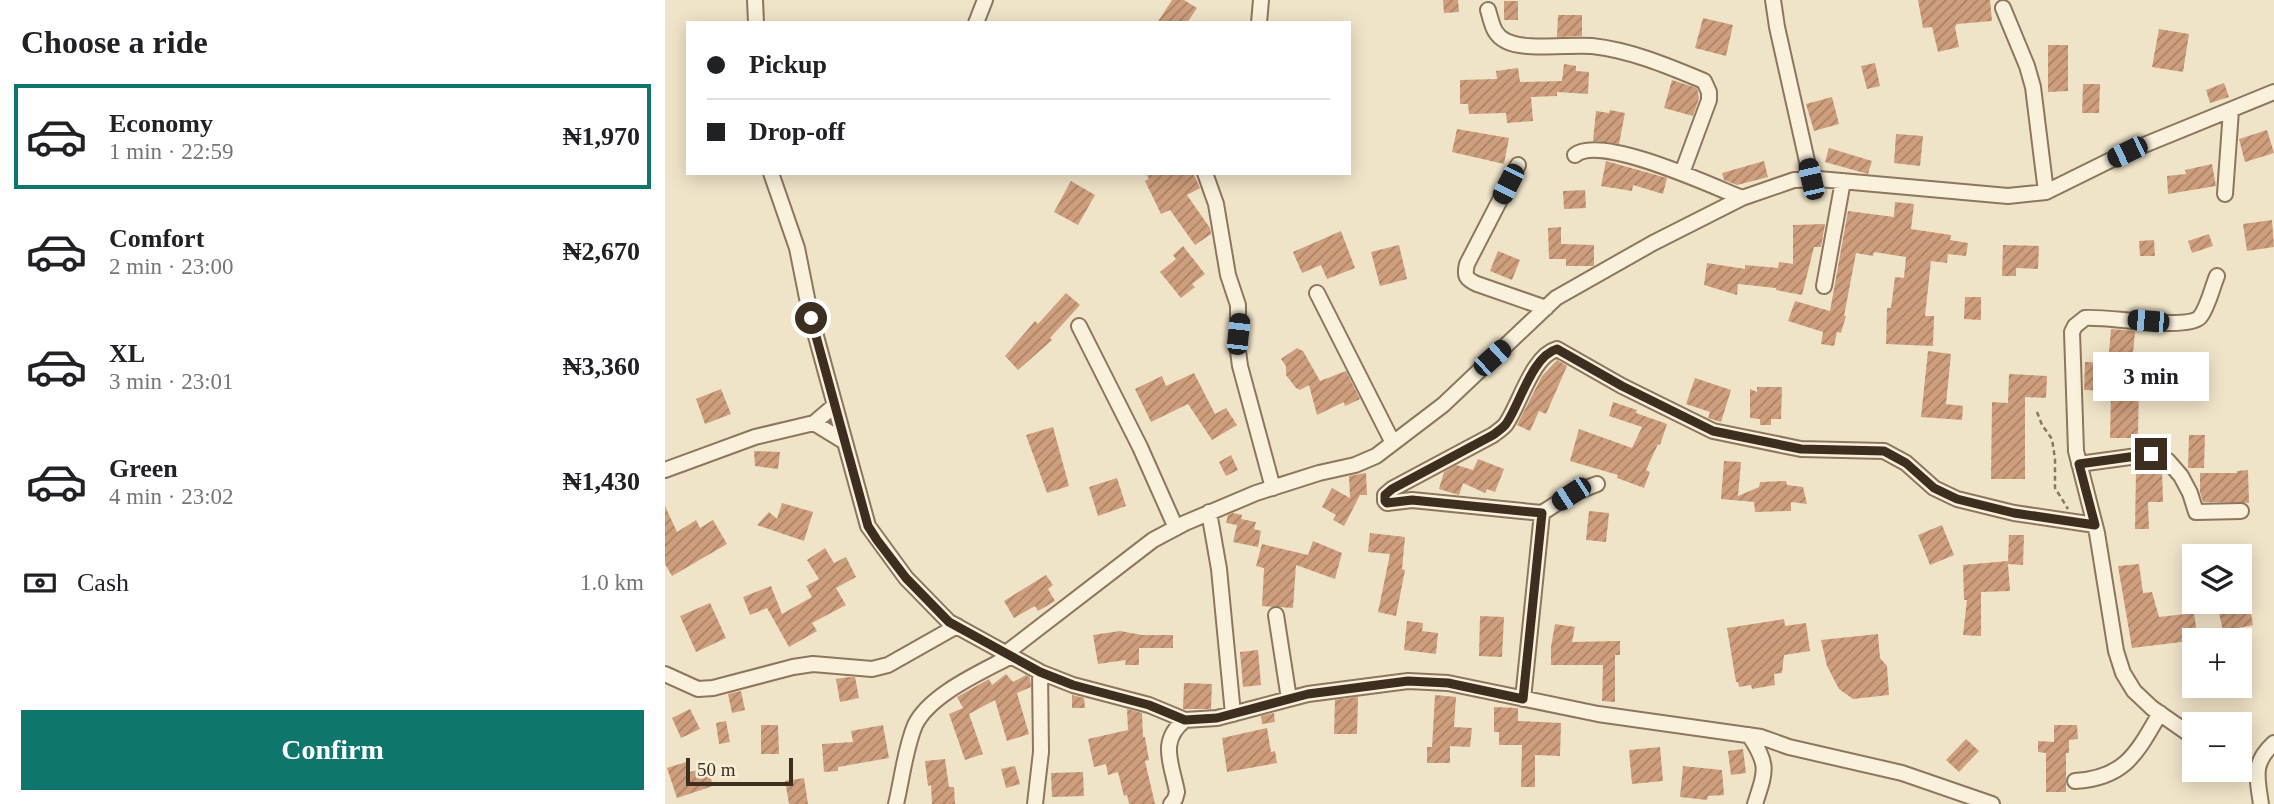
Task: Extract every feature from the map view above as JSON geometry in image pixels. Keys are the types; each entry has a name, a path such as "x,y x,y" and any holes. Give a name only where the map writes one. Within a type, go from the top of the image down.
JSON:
{"street":[{"path":"755,0 756,21"},
{"path":"976,21 985,0"},
{"path":"1259,21 1261,0"},
{"path":"1773,0 1811,179"},
{"path":"2003,8 2033,87 2046,192"},
{"path":"1488,10 1494,32 1507,42 1533,46 1593,46 1656,61 1704,81 1709,100 1682,173"},
{"path":"896,804 911,735 916,722 934,700 1009,654 1153,540 1209,512 1273,488 1366,461 1443,405 1556,298 1653,243 1742,198 1794,180 1843,181 2008,196 2046,192 2127,152 2274,92"},
{"path":"2225,194 2231,110"},
{"path":"1575,155 1591,149 1648,160 1742,198"},
{"path":"1518,165 1467,264 1465,274 1467,279 1477,284 1546,308"},
{"path":"772,175 797,248 811,318 868,526 925,598 949,622 1040,672 1073,685 1149,705 1185,720 1202,720 1233,714 1308,694 1408,681 1448,683 1598,714 1749,735 1902,773 1992,804"},
{"path":"1206,175 1216,204 1228,275 1238,306 1240,366 1273,488"},
{"path":"1824,286 1843,181"},
{"path":"2182,729 2134,691 2123,673 2116,651 2095,525 2076,451 2072,332 2085,318 2189,323 2197,320 2217,276"},
{"path":"1317,293 1393,443"},
{"path":"1079,327 1140,447 1176,528"},
{"path":"1597,484 1571,494 1542,513 1412,500 1385,501 1385,495 1392,489 1493,435 1505,425 1537,367 1550,351 1557,349 1611,380 1713,431 1801,449 1884,451 1906,463 1934,488 1957,499 2014,513 2095,525"},
{"path":"665,470 755,438 814,423 835,405"},
{"path":"814,423 845,442"},
{"path":"2079,464 2151,454 2168,461 2181,476 2196,512 2242,511"},
{"path":"1209,512 1219,569 1233,714"},
{"path":"1523,699 1542,513"},
{"path":"1276,615 1289,699"},
{"path":"665,674 698,689 713,688 813,664 872,668 888,665 957,626"},
{"path":"1035,804 1041,752 1040,672"},
{"path":"2075,781 2108,775 2127,764 2145,740 2159,713"},
{"path":"1171,804 1177,792 1169,741 1175,728 1185,720"},
{"path":"1749,735 1764,762 1762,783 1755,804"},
{"path":"2260,804 2256,773 2262,758 2274,743"},
{"path":"2252,772 2256,773"}],"path":[{"path":"2037,412 2052,439 2055,488 2067,505 2072,522"}],"building":[{"path":"1172,0 1184,0 1197,8 1188,21 1158,21"},
{"path":"1443,0 1458,0 1459,12 1444,13"},
{"path":"1918,0 1990,0 1992,21 1957,24 1955,27 1959,47 1938,52 1932,27 1923,28"},
{"path":"1504,1 1518,1 1518,20 1504,20"},
{"path":"1558,15 1582,15 1582,36 1557,37"},
{"path":"1703,18 1733,25 1726,56 1695,48"},
{"path":"2159,29 2189,34 2183,72 2152,67"},
{"path":"2048,45 2068,45 2068,91 2048,92"},
{"path":"1875,63 1880,86 1867,89 1861,66"},
{"path":"1564,64 1576,66 1576,71 1589,72 1588,94 1557,92 1557,96 1531,97 1533,121 1507,123 1506,113 1469,114 1468,104 1460,104 1460,80 1497,79 1496,71 1518,68 1520,82 1562,81"},
{"path":"1672,80 1697,88 1699,98 1693,116 1664,108"},
{"path":"2224,83 2229,97 2210,103 2206,90"},
{"path":"2083,84 2100,84 2099,113 2082,113"},
{"path":"1832,97 1839,124 1814,131 1806,104"},
{"path":"1610,110 1625,113 1619,144 1593,141 1596,111 1609,113"},
{"path":"1457,129 1509,138 1504,164 1452,152"},
{"path":"2267,130 2274,153 2245,162 2239,139"},
{"path":"1896,134 1923,136 1920,166 1894,163"},
{"path":"1829,148 1872,161 1868,174 1825,162"},
{"path":"1606,161 1667,178 1663,194 1633,185 1632,191 1601,186"},
{"path":"1764,161 1768,177 1737,185 1724,180 1722,173"},
{"path":"2212,164 2216,186 2168,194 2167,176 2186,174 2185,170"},
{"path":"1147,175 1194,175 1200,188 1187,195 1210,228 1211,234 1195,245 1170,210 1161,214 1145,181 1149,179"},
{"path":"1071,181 1095,195 1078,225 1054,212"},
{"path":"1585,190 1586,208 1564,209 1563,191"},
{"path":"1895,202 1914,204 1911,229 1951,235 1950,240 1968,243 1966,256 1948,254 1947,263 1931,261 1925,316 1934,316 1933,346 1886,344 1887,308 1891,308 1895,277 1904,278 1906,257 1874,252 1873,256 1856,253 1841,333 1837,332 1834,346 1821,344 1823,332 1788,321 1795,301 1830,311 1848,211 1894,217"},
{"path":"2272,220 2274,247 2247,251 2243,224"},
{"path":"1825,224 1821,247 1814,247 1802,295 1776,288 1738,284 1737,295 1704,285 1707,263 1745,269 1745,265 1778,268 1779,262 1793,264 1793,225"},
{"path":"1561,227 1561,244 1594,245 1594,266 1566,266 1566,259 1549,259 1548,228"},
{"path":"1341,231 1355,268 1327,279 1321,265 1302,273 1293,252"},
{"path":"2209,234 2213,246 2192,253 2188,241"},
{"path":"2154,240 2155,256 2140,256 2139,241"},
{"path":"1399,245 1407,279 1380,286 1371,252"},
{"path":"2003,245 2039,246 2038,269 2016,268 2016,276 2002,276"},
{"path":"1183,246 1205,274 1192,284 1195,287 1181,298 1160,272 1176,259 1173,255"},
{"path":"1498,251 1520,260 1512,280 1490,271"},
{"path":"1066,293 1080,305 1050,338 1052,340 1018,370 1005,356 1035,321 1038,324"},
{"path":"1965,297 1981,297 1981,320 1964,319"},
{"path":"2111,329 2135,331 2131,377 2139,377 2138,438 2110,438 2111,391 2084,390 2085,362 2108,363"},
{"path":"1297,348 1303,351 1320,381 1346,371 1360,399 1345,406 1344,402 1317,415 1309,385 1300,390 1296,388 1286,375 1286,366 1281,359"},
{"path":"1928,351 1951,354 1946,404 1963,406 1962,420 1921,417"},
{"path":"1557,360 1567,366 1546,414 1539,411 1530,431 1517,425 1542,376"},
{"path":"1194,373 1215,414 1226,408 1237,425 1212,440 1188,404 1151,422 1135,389 1162,376 1166,386"},
{"path":"2009,374 2047,376 2046,398 2025,397 2025,479 1991,479 1992,402 2008,403"},
{"path":"1695,378 1731,390 1721,422 1708,418 1710,412 1686,404"},
{"path":"1757,387 1782,387 1781,419 1771,419 1771,425 1760,425 1760,419 1750,418 1750,389 1757,392"},
{"path":"721,389 731,414 705,424 696,399"},
{"path":"1613,402 1667,424 1660,445 1658,444 1646,470 1650,472 1644,488 1617,478 1618,475 1570,461 1579,429 1632,448 1642,427 1609,416"},
{"path":"1053,427 1069,486 1047,493 1026,435"},
{"path":"2189,435 2205,435 2204,468 2188,468"},
{"path":"754,451 780,452 778,469 755,466"},
{"path":"1231,455 1238,470 1226,476 1219,462"},
{"path":"1478,459 1504,469 1495,492 1487,489 1485,493 1463,483 1459,495 1439,489 1444,472 1456,465 1473,470"},
{"path":"1724,461 1741,462 1738,496 1759,487 1760,482 1786,481 1787,485 1803,487 1807,504 1791,502 1791,511 1755,512 1754,502 1721,499"},
{"path":"2162,470 2163,502 2148,502 2149,529 2135,529 2136,471"},
{"path":"2248,470 2249,503 2203,502 2200,473 2237,473"},
{"path":"1366,473 1367,495 1360,495 1344,526 1333,520 1336,515 1322,507 1332,488 1350,498 1349,476"},
{"path":"1117,478 1126,506 1098,516 1089,487"},
{"path":"782,503 813,512 804,541 757,525 769,512 777,519"},
{"path":"665,506 677,532 696,520 700,528 713,520 727,544 672,576 665,564"},
{"path":"1589,511 1609,513 1606,542 1586,540"},
{"path":"1228,515 1242,515 1241,519 1256,522 1254,529 1261,531 1258,547 1233,542 1237,525 1226,523"},
{"path":"1942,525 1954,555 1930,565 1918,535"},
{"path":"1370,533 1405,537 1402,569 1405,570 1396,616 1378,612 1390,554 1368,552"},
{"path":"2009,535 2024,535 2023,565 2008,564 2010,591 1981,592 1981,636 1963,635 1967,600 1964,600 1963,565 2008,561"},
{"path":"1313,541 1342,553 1335,579 1296,565 1293,608 1262,606 1264,568 1256,566 1262,544 1308,555"},
{"path":"825,548 834,563 846,557 856,577 836,588 846,605 812,623 817,631 789,647 767,608 750,615 743,597 771,586 782,614 812,597 806,586 819,579 807,560"},
{"path":"2139,564 2143,593 2152,592 2159,617 2194,614 2196,628 2182,628 2182,642 2132,648 2118,566"},
{"path":"1046,575 1053,585 1048,589 1055,601 1038,611 1035,606 1014,618 1004,601"},
{"path":"710,603 726,638 696,652 680,616"},
{"path":"2219,614 2251,614 2253,625 2222,628"},
{"path":"1480,616 1504,617 1502,657 1479,656"},
{"path":"1784,619 1785,626 1806,623 1810,651 1784,655 1782,673 1774,674 1775,685 1752,689 1751,685 1739,687 1727,628"},
{"path":"1407,621 1423,623 1422,631 1438,633 1436,654 1404,650"},
{"path":"1555,624 1575,627 1572,642 1620,641 1620,655 1615,655 1615,702 1602,701 1603,665 1551,665"},
{"path":"1120,631 1142,635 1173,635 1173,648 1139,648 1139,665 1125,665 1126,660 1098,664 1093,635"},
{"path":"1878,634 1880,658 1887,666 1889,695 1853,699 1839,689 1827,666 1821,640"},
{"path":"1258,650 1261,685 1243,687 1240,652"},
{"path":"1006,674 1013,682 1026,675 1030,678 1031,687 1017,693 1029,734 1007,741 995,700 969,714 983,754 965,760 949,714 963,708 957,697 989,679 992,685"},
{"path":"855,677 859,698 840,702 836,679"},
{"path":"1184,683 1212,684 1211,709 1183,709"},
{"path":"741,691 745,710 732,713 728,694"},
{"path":"1072,695 1084,698 1085,708 1072,708"},
{"path":"1435,695 1456,697 1454,727 1472,728 1470,747 1450,746 1450,763 1427,763 1427,747 1432,747"},
{"path":"1358,697 1357,734 1334,734 1335,700"},
{"path":"1494,707 1518,708 1518,721 1561,723 1560,756 1535,755 1535,787 1521,787 1522,745 1499,745 1499,732 1494,732"},
{"path":"690,709 700,729 681,738 672,718"},
{"path":"1127,709 1142,713 1143,737 1149,760 1145,761 1155,804 1129,804 1127,795 1124,796 1118,772 1108,775 1106,764 1094,767 1088,739 1128,730"},
{"path":"1274,713 1275,722 1262,724 1261,716"},
{"path":"726,721 730,742 719,744 716,723"},
{"path":"761,725 778,725 779,754 761,754"},
{"path":"883,725 889,758 824,772 822,744 853,742 851,731"},
{"path":"2054,725 2077,725 2078,739 2069,740 2069,753 2066,753 2066,792 2046,792 2046,753 2038,752 2038,741 2054,742"},
{"path":"1267,728 1271,752 1275,751 1277,763 1227,772 1222,738"},
{"path":"1966,739 1979,751 1959,772 1946,760"},
{"path":"1660,747 1663,781 1632,784 1629,750"},
{"path":"1743,749 1746,773 1731,775 1728,751"},
{"path":"945,759 949,787 954,787 955,804 932,804 925,761"},
{"path":"686,762 690,772 708,767 713,786 677,798 667,768"},
{"path":"1015,766 1020,784 1006,788 1001,769"},
{"path":"1683,766 1722,770 1724,795 1708,796 1707,800 1680,797"},
{"path":"1083,772 1084,796 1052,797 1051,773"},
{"path":"804,778 808,804 789,804 785,781"}],"route":[{"path":"811,318 868,526 906,578 949,622 1040,672 1073,685 1149,705 1185,720 1217,718 1308,694 1408,681 1448,683 1523,699 1542,513 1412,500 1387,503 1385,495 1416,475 1493,435 1505,425 1537,367 1550,351 1557,349 1622,386 1713,431 1801,449 1884,451 1906,463 1934,488 1944,493 1957,499 2014,513 2095,525 2079,464 2151,454"}]}
